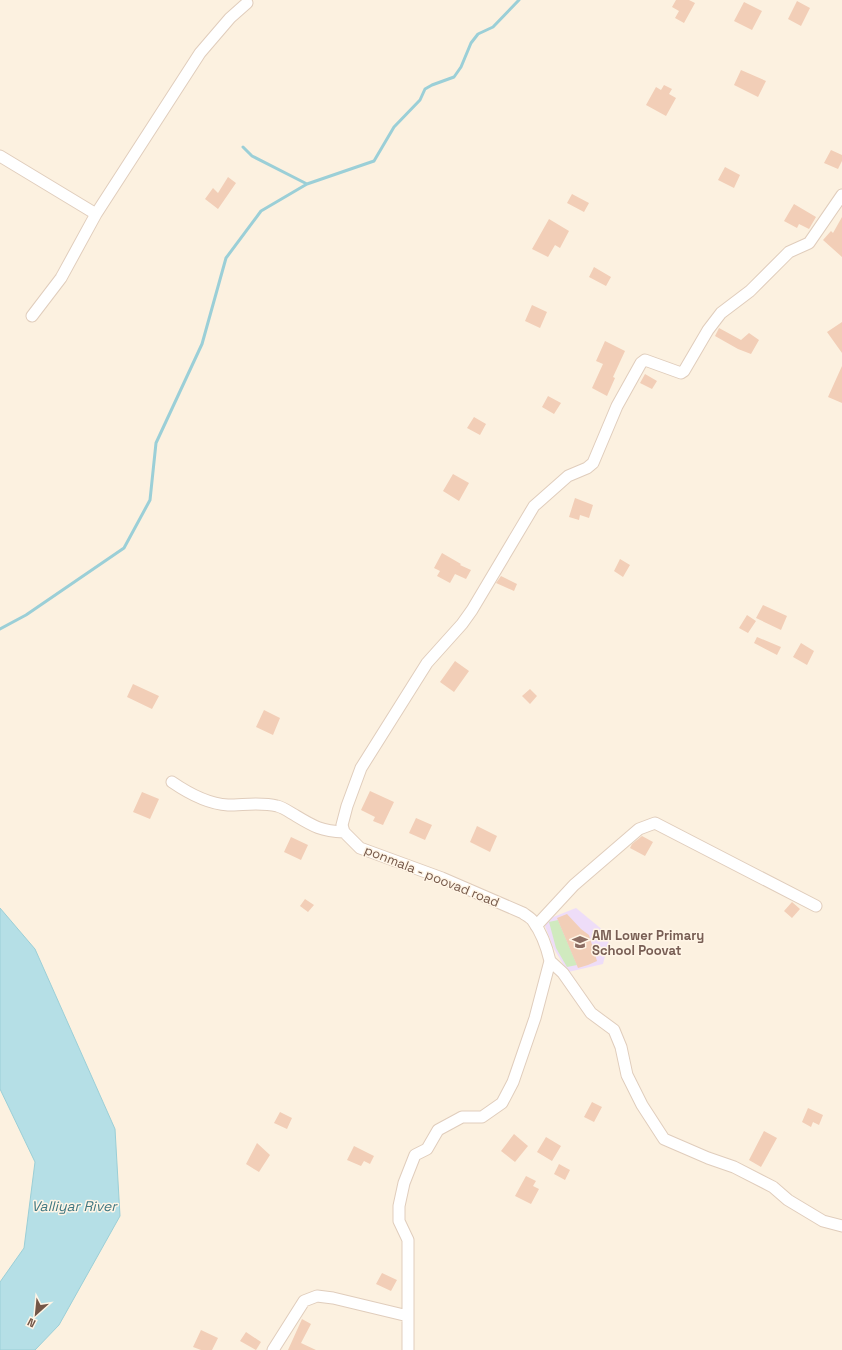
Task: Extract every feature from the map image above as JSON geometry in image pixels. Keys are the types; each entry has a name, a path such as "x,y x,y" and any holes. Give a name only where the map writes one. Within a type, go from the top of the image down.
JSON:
{"street":[{"path":"32,316 61,278 96,214 200,53 230,18 247,3"},
{"path":"0,156 96,214"},
{"path":"172,782 185,791 206,800 226,805 265,804 278,806 314,826 327,831 344,832 342,825 347,806 361,768 413,683 427,662 462,624 472,610 534,506 568,476 583,470 593,463 617,406 641,363 645,360 681,373 684,371 708,330 721,313 750,291 789,252 809,243 842,195"},
{"path":"536,926 579,880 639,829 655,823 816,906"},
{"name":"ponmala - poovad road","path":"344,832 360,848 442,878 523,913 532,920 536,926 550,961"},
{"path":"408,1350 408,1240 399,1221 399,1206 404,1183 415,1155 427,1149 438,1130 462,1117 482,1118 502,1103 513,1082 535,1018 550,961 563,973 591,1012 614,1030 621,1047 627,1075 642,1105 664,1139 708,1158 734,1167 773,1188 788,1200 823,1221 842,1226"},
{"path":"274,1350 304,1301 317,1296 333,1298 408,1316"}],"shaded area":[{"name":"AM Lower Primary School Poovat","path":"576,908 610,936 603,964 568,972 554,949 543,921"}],"green space":[{"path":"558,920 577,965 567,967 556,948 549,922"}],"water":[{"name":"Valliyar River","path":"0,908 35,949 115,1129 120,1216 59,1325 35,1350 0,1350 0,1282 24,1248 35,1162 0,1089"}],"building":[{"path":"676,0 689,0 695,3 684,23 675,18 679,11 672,7"},
{"path":"797,1 810,8 801,26 788,19"},
{"path":"744,2 762,11 752,30 734,21"},
{"path":"741,70 766,81 758,97 734,85"},
{"path":"664,85 672,89 669,94 676,98 666,116 646,105 656,87 661,90"},
{"path":"831,150 842,155 842,161 838,169 824,163"},
{"path":"725,167 740,175 734,188 718,180"},
{"path":"228,177 236,183 218,209 205,199 213,188 218,193"},
{"path":"572,194 589,203 584,212 567,203"},
{"path":"794,204 816,217 809,229 799,224 797,228 784,221"},
{"path":"842,217 842,257 823,240 831,231 833,233"},
{"path":"549,219 569,231 560,248 555,245 548,257 532,249"},
{"path":"594,267 611,277 606,286 589,277"},
{"path":"532,305 547,312 540,328 525,321"},
{"path":"842,322 842,353 827,332"},
{"path":"719,328 741,340 749,333 759,340 751,354 738,349 715,336"},
{"path":"605,341 625,351 613,377 615,378 607,396 592,388 603,364 596,361"},
{"path":"842,366 842,403 828,397"},
{"path":"645,374 657,381 652,389 640,383"},
{"path":"548,396 561,403 554,414 542,407"},
{"path":"474,417 486,424 480,435 467,428"},
{"path":"453,474 469,483 459,501 443,491"},
{"path":"575,498 593,505 589,518 580,515 579,520 569,517"},
{"path":"442,553 461,564 460,565 471,570 466,579 455,574 450,583 437,576 440,571 434,568"},
{"path":"620,559 630,565 623,577 614,571"},
{"path":"501,576 517,584 514,591 496,583"},
{"path":"763,605 787,616 781,630 756,618"},
{"path":"747,615 756,621 748,633 739,628"},
{"path":"757,637 781,647 777,655 754,643"},
{"path":"801,643 814,651 807,665 793,657"},
{"path":"455,661 469,671 454,692 440,682"},
{"path":"133,684 159,696 152,709 127,697"},
{"path":"530,689 537,696 530,704 522,696"},
{"path":"264,710 280,718 273,735 256,727"},
{"path":"370,791 394,802 383,825 373,821 375,817 361,810"},
{"path":"142,792 159,799 150,819 133,812"},
{"path":"416,818 432,825 425,840 409,833"},
{"path":"477,826 497,836 490,852 470,842"},
{"path":"642,836 653,842 645,856 630,848 632,844"},
{"path":"291,837 308,845 301,860 284,852"},
{"path":"305,899 314,905 308,912 300,906"},
{"path":"792,902 800,909 792,918 784,911"},
{"path":"567,914 589,935 597,961 578,968 557,918"},
{"path":"592,1102 602,1107 594,1122 584,1117"},
{"path":"808,1108 823,1115 819,1125 813,1122 811,1127 802,1122"},
{"path":"280,1112 292,1118 287,1129 274,1123"},
{"path":"764,1131 777,1138 761,1167 749,1160"},
{"path":"514,1134 528,1146 515,1162 501,1151"},
{"path":"546,1137 561,1146 552,1161 537,1152"},
{"path":"257,1143 270,1155 259,1172 246,1164"},
{"path":"354,1146 374,1156 370,1164 364,1161 361,1166 347,1160"},
{"path":"559,1164 570,1170 565,1180 554,1174"},
{"path":"526,1176 536,1181 533,1186 539,1189 531,1204 515,1196"},
{"path":"382,1273 397,1280 391,1291 376,1284"},
{"path":"302,1319 311,1324 301,1343 316,1350 288,1350"},
{"path":"201,1330 218,1338 212,1350 201,1350 193,1347"},
{"path":"246,1332 261,1342 256,1350 240,1341"}],"waterway":[{"path":"0,629 26,615 124,548 150,500 156,443 202,344 226,258 261,211 307,184 374,161 394,127 420,100 425,89 454,77 461,67 471,43 478,34 493,27 519,0"},
{"path":"243,147 252,156 307,184"}],"place":[{"name":"AM Lower Primary School Poovat","path":"580,942"}]}
